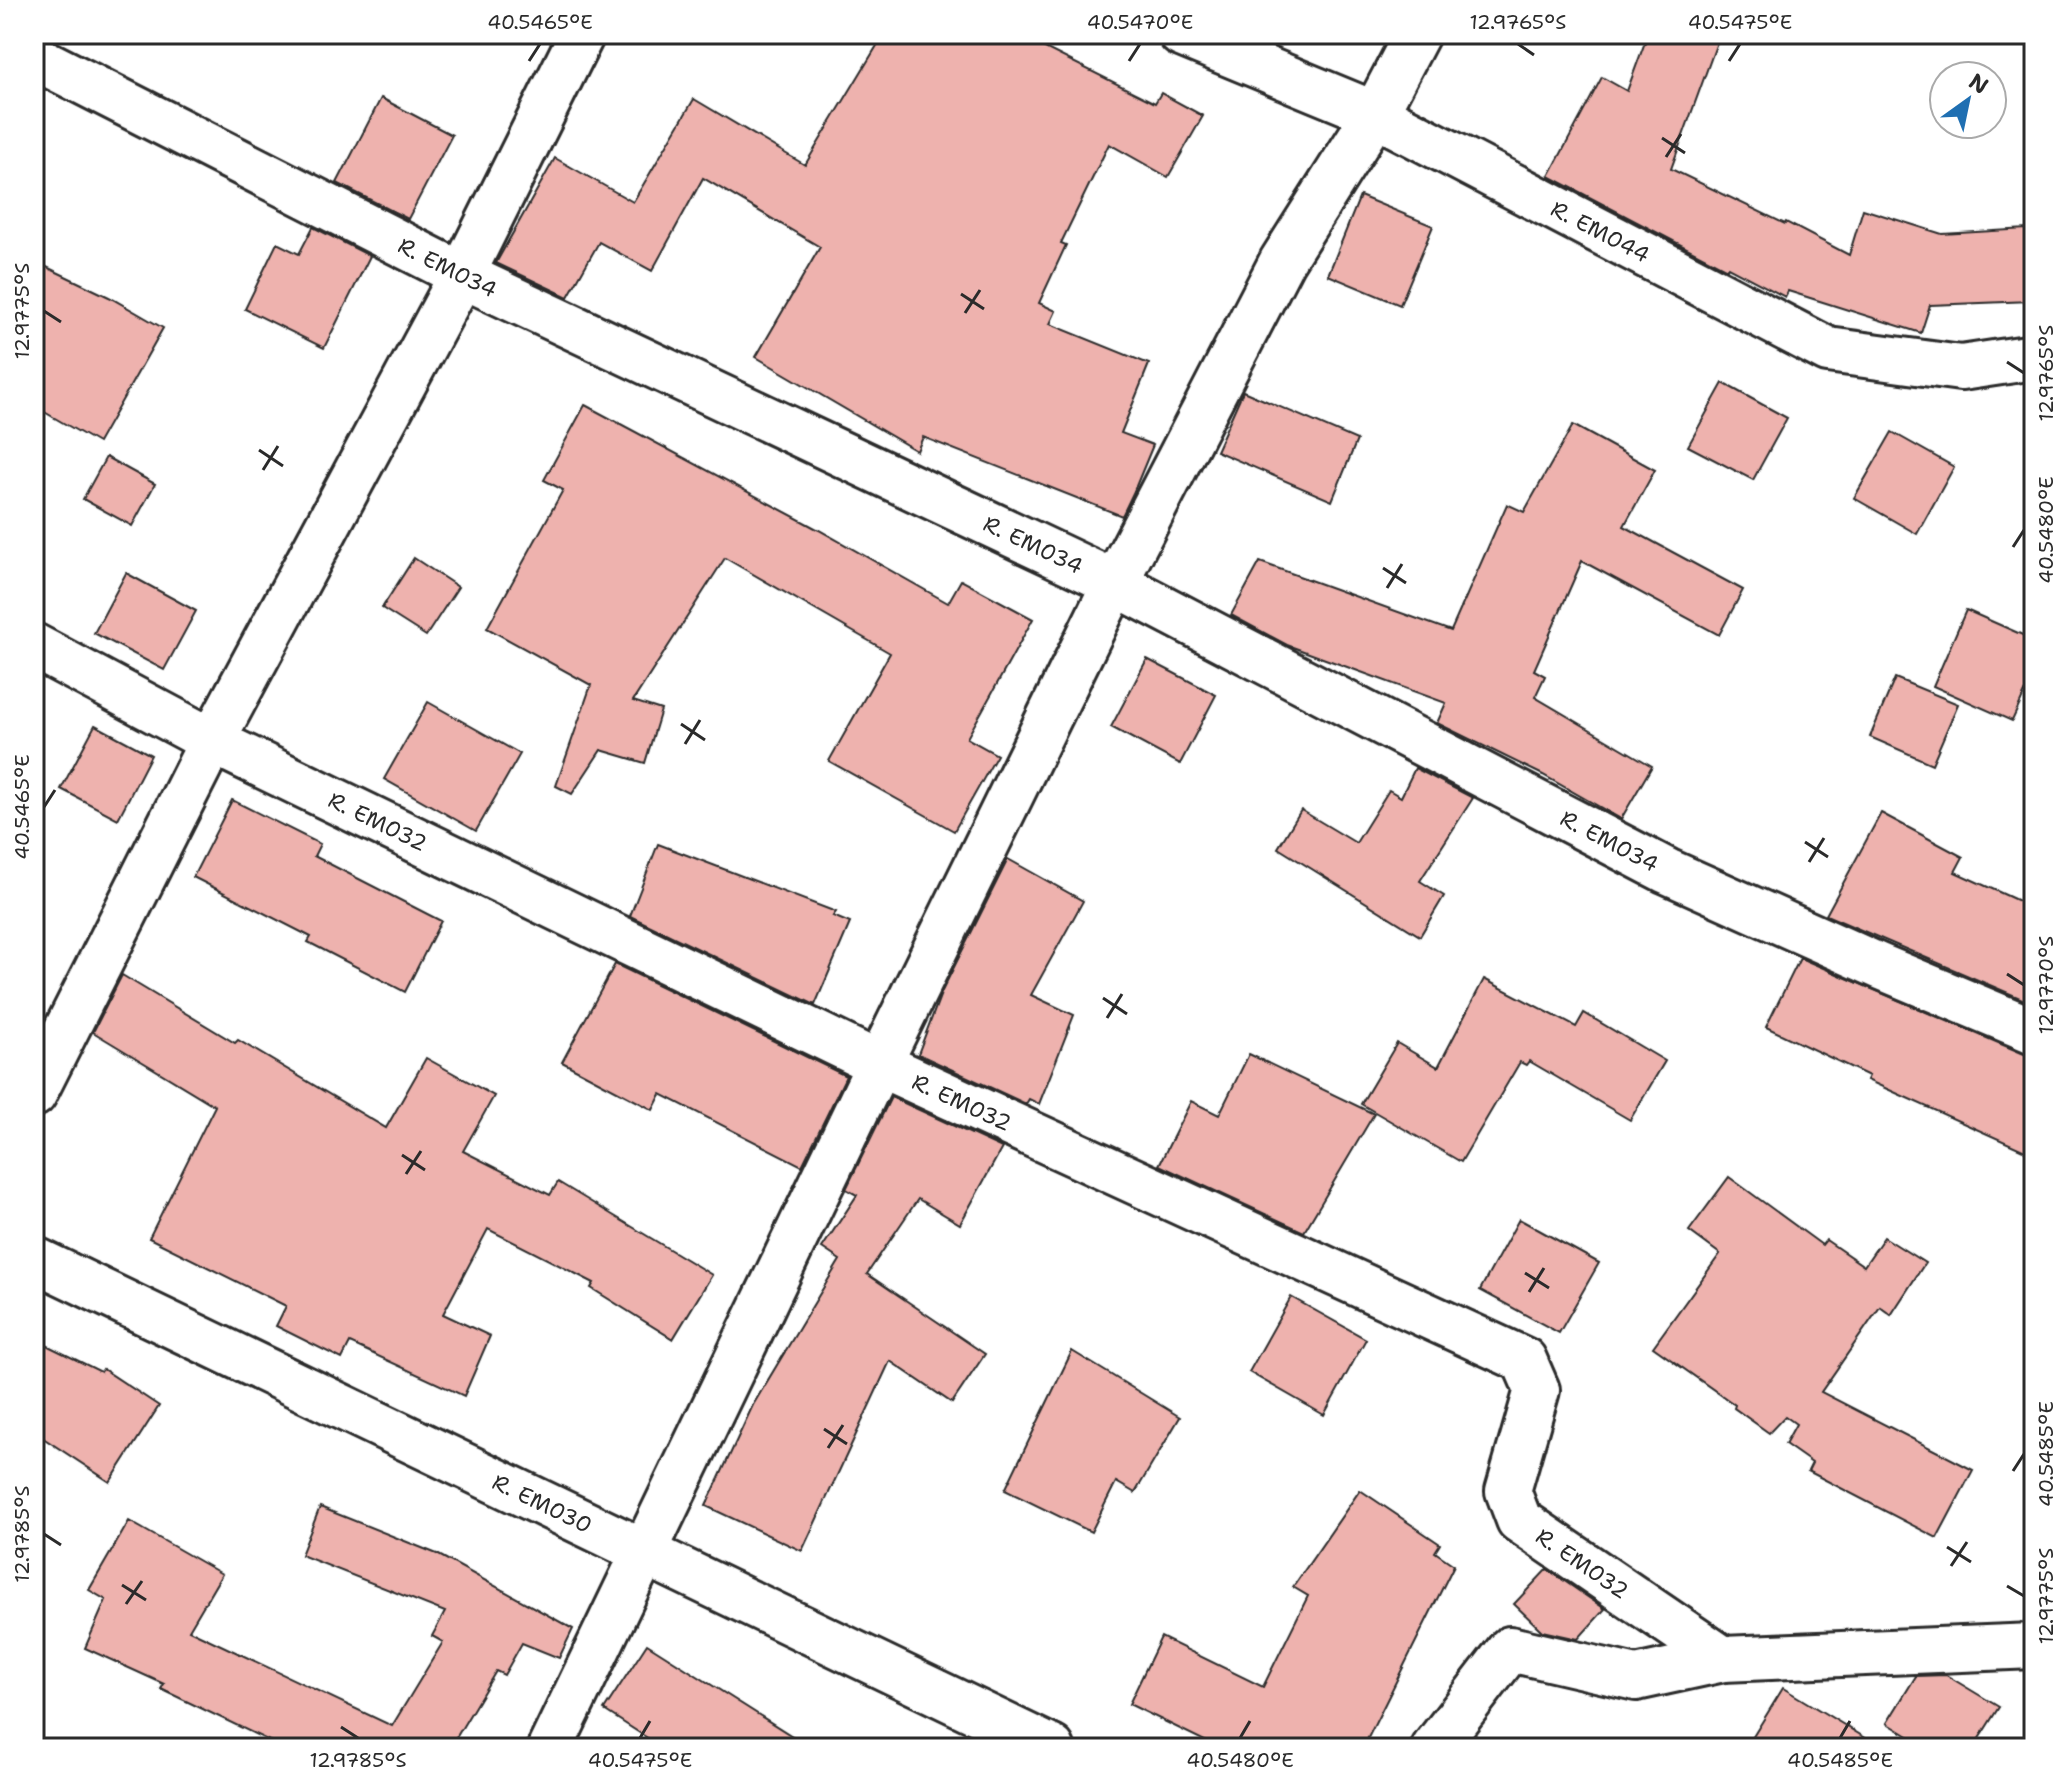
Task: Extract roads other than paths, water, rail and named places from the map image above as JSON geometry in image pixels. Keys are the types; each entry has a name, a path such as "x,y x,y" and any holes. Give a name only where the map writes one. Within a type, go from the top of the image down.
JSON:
{"street":[{"path":"34,1094 212,741 462,275 582,34"},
{"name":"R. EM044","path":"1181,34 1375,114 1828,350 1961,368 2034,357"},
{"path":"550,1748 879,1064 1115,583 1282,261 1375,114 1417,34"},
{"name":"R. EM034","path":"34,57 462,275 1115,583 1667,871 2034,1031"},
{"name":"R. EM032","path":"34,646 212,741 879,1064 1524,1360 1537,1390 1508,1491 1519,1520 1723,1659"},
{"name":"R. EM030","path":"34,1259 1052,1748"},
{"path":"1434,1748 1510,1649 1636,1678 1723,1659 2034,1646"}]}
